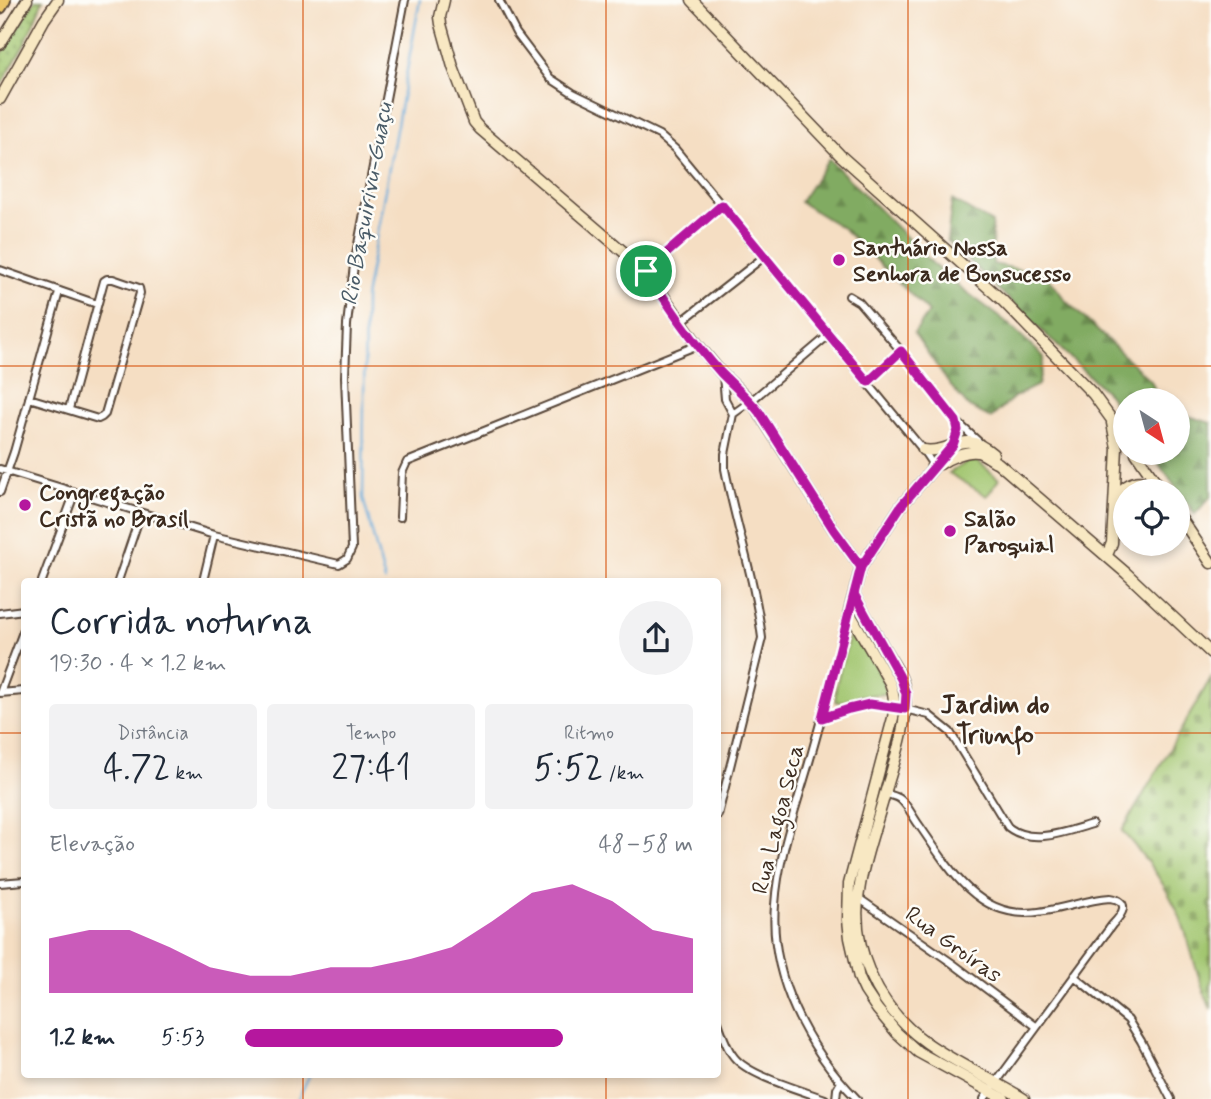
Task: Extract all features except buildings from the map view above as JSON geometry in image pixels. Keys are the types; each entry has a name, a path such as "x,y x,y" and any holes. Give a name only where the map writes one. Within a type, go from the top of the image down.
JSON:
{"highway":[{"path":"0,7 4,0"}],"main road":[{"path":"0,44 27,0"},
{"path":"44,20 50,0"},
{"path":"0,99 58,0"},
{"path":"444,0 441,24 453,67 474,122 646,271 698,345 723,375 751,401 861,567"},
{"path":"692,0 840,155 1002,300 1093,394 1113,422"},
{"path":"1111,419 1117,448 1116,479"},
{"path":"923,450 934,451 967,440 982,444 996,456 998,463"},
{"name":"Rua Lagoa Seca","path":"849,612 861,567 901,506 953,445"},
{"path":"930,470 946,460 970,452 981,452 998,463 1107,555 1210,650"},
{"path":"1107,555 1112,543 1113,527"},
{"path":"1190,532 1211,563"},
{"path":"854,594 901,679 906,694 894,719 849,884 854,896 861,945 873,983 889,1006 928,1044 1024,1099"},
{"path":"849,612 887,677 904,722 848,920 849,938 859,978 874,1005 897,1033 918,1052 987,1095 1004,1099"}],"street":[{"path":"0,469 214,535 339,564 347,559 352,548 345,377 350,301 354,265 405,0"},
{"path":"499,0 516,33 550,78 573,93 659,135 675,149 923,450 931,462 930,470"},
{"path":"646,271 722,205"},
{"path":"681,322 765,256"},
{"path":"0,271 97,304"},
{"path":"29,398 98,419 102,418 140,289 113,279 107,279 103,285 69,409"},
{"path":"0,492 59,292"},
{"path":"849,296 859,302 901,351 956,421 982,444"},
{"path":"733,414 830,334"},
{"path":"400,517 402,473 407,462 698,345"},
{"path":"868,382 901,351"},
{"path":"721,803 762,638 750,570 725,469 724,454 733,414 725,399 723,375"},
{"path":"953,445 958,430 956,421"},
{"path":"43,578 75,492"},
{"path":"119,578 141,513"},
{"path":"204,578 214,535"},
{"path":"0,613 21,610"},
{"name":"Rua Lagoa Seca","path":"849,612 783,853 775,906 775,931 777,952 794,1008 808,1038 857,1099"},
{"path":"21,637 0,693 21,691"},
{"path":"822,718 861,705 877,704 929,715 950,732 1008,827 1015,832 1043,836 1092,824"},
{"path":"885,793 901,800 957,877 973,893 994,906 1010,911 1038,912 1110,898 1119,901 1123,909 987,1095"},
{"path":"0,883 21,881"},
{"name":"Rua Groíras","path":"854,896 952,963 1037,1027"},
{"path":"1074,976 1129,1020 1171,1099"},
{"path":"721,1030 734,1058 744,1066 772,1080 825,1099"},
{"path":"836,1099 841,1082"}],"green space":[{"path":"35,0 43,0 25,43 0,87 0,57"},
{"path":"829,159 944,275 1005,321 1044,357 1038,385 1014,397 991,418 969,407 949,384 914,333 929,312 844,229 800,202"},
{"path":"952,200 992,223 993,264 1047,275 1065,300 1151,381 1154,388 1113,388 1113,401 947,240"},
{"path":"1190,417 1211,423 1211,496 1195,514 1190,507 1190,479 1170,479 1160,466 1190,466"},
{"path":"976,460 999,479 987,496 949,473 967,462"},
{"path":"851,630 877,668 886,694 858,696 836,702 838,677"},
{"path":"1211,678 1211,1009 1184,928 1168,893 1122,831"}],"waterway":[{"name":"Rio Baquirivu-Guaçu","path":"384,578 363,498 365,298 420,0"},
{"name":"Rio Baquirivu-Guaçu","path":"298,1099 308,1078"}],"place":[{"name":"Santuário Nossa Senhora de Bonsucesso","path":"839,260"},
{"name":"Congregação Cristã no Brasil","path":"25,505"},
{"name":"Salão Paroquial","path":"950,531"}],"district":[{"name":"Jardim do Triunfo","path":"995,719"}],"route":[{"path":"646,271 698,345 759,412 834,530 861,567 849,612 822,718 870,704 905,709 906,694 901,679 854,594 861,567 901,506 953,445 958,430 956,421 901,351 868,382 722,205 646,271"}]}
